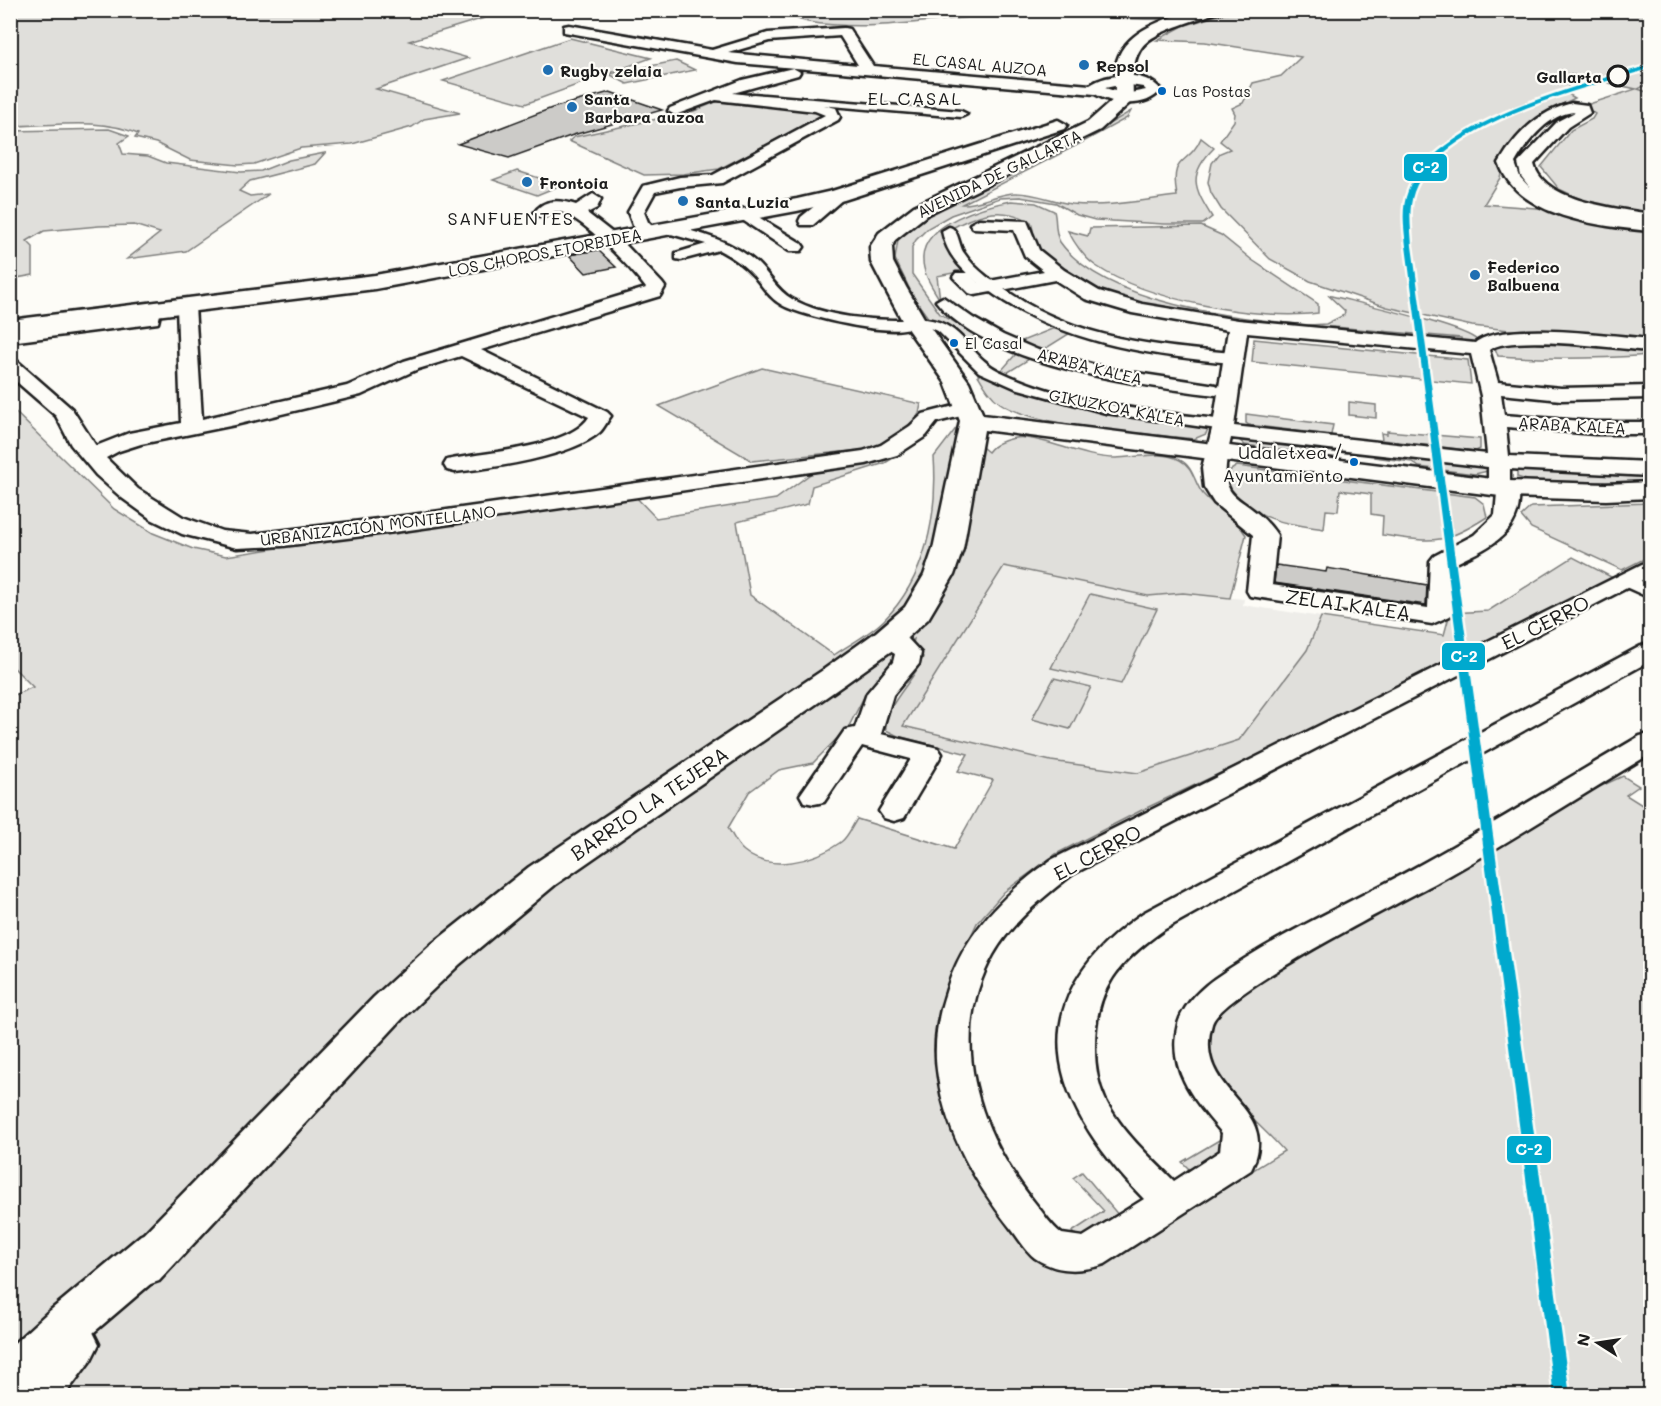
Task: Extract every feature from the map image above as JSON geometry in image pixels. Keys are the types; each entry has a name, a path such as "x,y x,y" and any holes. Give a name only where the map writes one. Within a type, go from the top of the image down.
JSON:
{"main road":[{"path":"1121,95 1127,54 1137,42 1170,24 1210,10"},
{"name":"LOS CHOPOS ETORBIDEA","path":"10,327 375,282 747,215 837,196 1067,122 1121,95"},
{"name":"AVENIDA DE GALLARTA","path":"972,415 957,382 916,324 894,287 882,262 881,247 886,237 921,210 1094,126 1121,95"},
{"path":"1067,122 1094,126"},
{"path":"972,415 1039,429 1221,436 1502,479 1606,492 1650,490"},
{"name":"BARRIO LA TEJERA","path":"158,1249 388,1008 446,954 502,907 607,831 887,639 917,612 939,575 948,549 968,456 972,415"},
{"path":"968,456 984,443 996,438 1039,429"},
{"path":"10,1380 63,1329 158,1249"},
{"path":"33,1395 158,1249"}],"street":[{"path":"1194,15 1221,10"},
{"name":"EL CASAL AUZOA","path":"569,29 710,55 1097,90 1107,95 1121,95"},
{"name":"EL CASAL AUZOA","path":"710,55 768,37 844,32 863,60 866,67 861,70"},
{"path":"675,111 747,83 814,66"},
{"path":"720,94 961,114"},
{"path":"720,94 816,107 831,111 833,117 716,180 680,182 649,189 636,212 640,224 659,231 716,244 743,258 786,302 818,312 864,321 909,324"},
{"path":"1650,219 1589,208 1562,199 1543,189 1529,175 1526,163 1563,124 1583,113 1584,111 1577,107 1566,106 1550,114 1511,154 1507,163 1510,176 1526,193 1545,203 1595,218 1650,226"},
{"path":"807,221 837,196"},
{"path":"576,212 591,204 593,199"},
{"path":"93,457 111,446 137,438 235,419 354,391 411,365 653,291 656,287 649,277 610,240 570,207 545,208 542,213"},
{"path":"747,215 795,247"},
{"path":"979,224 1021,225 1030,252 1058,274 1092,295 1119,304 1238,326 1479,349 1490,339 1527,336 1650,345"},
{"path":"949,231 950,242 957,255 989,286 1015,304 1061,327 1174,353 1233,358"},
{"path":"681,256 706,250 716,244"},
{"path":"962,277 975,289 1058,274"},
{"name":"ARABA KALEA","path":"943,301 963,319 1033,353 1104,372 1216,390"},
{"path":"186,306 192,426"},
{"path":"10,336 151,319 152,310"},
{"name":"GIKUZKOA KALEA","path":"926,323 932,323 957,338 973,362 986,371 1022,387 1221,436"},
{"path":"1221,436 1238,326"},
{"path":"454,465 507,458 550,447 593,428 600,416 592,410 463,349"},
{"name":"ZELAI KALEA","path":"1221,436 1213,468 1215,487 1222,498 1257,524 1265,535 1258,591 1432,616 1441,610 1443,603 1442,561 1477,542 1504,520 1509,502 1502,479 1489,387 1479,349"},
{"name":"URBANIZACIÓN MONTELLANO","path":"10,365 50,397 64,413 79,440 104,470 148,508 208,535 239,541 397,525 866,457 889,450 918,431 930,418 972,415"},
{"path":"1489,387 1561,394 1650,392"},
{"name":"ARABA KALEA","path":"1493,420 1595,428 1650,428"},
{"path":"1502,479 1650,470"},
{"name":"EL CERRO","path":"1642,580 1062,867 1035,887 1005,915 980,948 963,990 955,1023 955,1077 969,1132 1004,1194 1047,1245 1074,1256 1091,1252 1172,1203 1238,1159 1241,1146 1240,1129 1203,1086 1195,1066 1192,1045 1195,1023 1203,1008 1225,988 1315,934 1435,870 1650,742"},
{"path":"866,738 880,693 906,664 908,653 899,644 887,639"},
{"path":"1172,1203 1115,1142 1090,1104 1080,1076 1077,1038 1080,1009 1091,982 1104,962 1125,940 1154,921 1650,651"},
{"path":"814,795 855,736 928,754 894,811"}],"shaded area":[{"path":"1332,10 1650,11 1650,83 1638,89 1650,93 1650,342 1603,340 1472,326 1387,307 1310,281 1270,259 1221,209 1211,193 1208,182 1212,163 1220,153 1230,149 1220,141 1234,121 1235,114 1232,108 1243,103 1253,83 1281,76 1301,57 1205,42 1157,40 1183,26 1222,14","holes":["1568,74 1636,89 1583,106 1595,114 1592,119 1571,130 1541,167 1559,189 1612,214 1484,204 1500,178 1506,149 1544,113 1575,98 1568,94"]},
{"path":"10,11 507,11 409,41 468,58 376,89 460,113 424,119 412,127 352,144 301,148 254,164 238,165 190,160 156,143 135,138 138,134 107,126 75,124 11,126"},
{"path":"778,11 1188,11 1162,13 1154,16 1166,19 1010,14 858,26 808,22"},
{"name":"Rugby zelaia","path":"570,38 651,58 525,104 443,81"},
{"path":"676,61 695,70 627,84 609,74"},
{"path":"723,99 809,108 824,115 719,169 683,174 644,175 569,141 574,137 694,111"},
{"path":"1131,111 1127,118 962,204 1016,193 1084,205 1124,203 1177,196 1175,182 1178,166 1196,147 1201,138 1214,148 1200,166 1196,182 1201,198 1212,217 1203,224 1095,220 1077,215 1056,203 1020,197 1000,198 951,215 928,228 916,240 912,247 912,274 940,314 974,333 972,351 961,335 929,319 914,298 895,259 898,240 922,218 944,205 1080,141"},
{"path":"109,129 129,136 119,143 123,154 148,156 166,163 241,172 261,171 289,160 325,153 315,164 250,181 239,191 250,196 269,194 186,251 127,259 160,233 134,225 44,231 27,241 33,247 33,275 11,279 11,131"},
{"name":"Frontoia","path":"517,171 561,185 537,195 493,180"},
{"path":"1011,201 1036,203 1054,211 1060,242 1080,263 1108,280 1140,294 1175,305 1247,318 1309,325 1326,324 1344,315 1345,311 1328,295 1453,328 1478,341 1472,345 1462,345 1461,338 1334,327 1309,329 1194,316 1115,298 1075,279 1037,250 1029,231 1033,230 1031,222 1009,214 998,213 977,216 947,231 969,270 937,276 940,300 928,280 923,263 926,245 933,235 957,218"},
{"path":"1201,226 1221,235 1252,260 1318,304 1318,313 1294,315 1235,311 1173,298 1144,289 1092,263 1068,231 1088,236 1090,228"},
{"path":"1057,327 1072,332 1040,352 1017,343"},
{"path":"1254,339 1468,360 1471,384 1252,362"},
{"path":"1525,341 1650,351 1650,355 1574,358 1498,356 1495,348 1503,344"},
{"path":"1013,348 1034,356 997,379 1022,390 1074,406 1127,417 1208,428 1206,434 1194,439 1121,432 1065,424 1017,411 996,400 978,375 989,366 1002,370 1015,355"},
{"path":"762,368 921,404 919,414 902,432 870,449 752,461 659,406"},
{"path":"1349,402 1376,405 1376,418 1349,415"},
{"path":"10,407 114,509 153,533 193,549 226,556 633,494 656,518 776,499 816,470 924,434 933,428 905,451 885,463 812,486 808,504 737,522 750,595 834,655 884,620 910,585 919,565 931,523 935,479 934,457 957,427 988,452 1000,443 1021,438 1048,442 1104,457 1165,455 1173,457 1185,463 1203,494 1246,535 1230,598 1183,593 1148,596 1004,566 903,726 1051,761 1138,773 1239,740 1307,650 1321,617 1444,635 1450,613 1488,611 1573,557 1615,579 1348,713 1142,810 1056,854 1004,892 977,923 946,990 936,1060 980,1180 1041,1263 1068,1269 1094,1268 1284,1151 1228,1092 1216,1075 1208,1057 1206,1039 1211,1021 1221,1009 1241,991 1584,794 1623,776 1639,786 1626,795 1650,810 1650,1395 11,1395 10,697 33,687 11,665","holes":["914,639 913,644 923,657 890,711 886,721 886,730 898,736 968,754 958,771 993,780 954,849 857,819 841,842 819,855 806,859 779,863 766,862 744,851 728,828 749,792 779,770 813,763 849,726 866,693 898,663 894,652"]},
{"path":"1246,414 1333,425 1331,435 1249,425 1246,423"},
{"path":"1387,431 1480,439 1480,449 1476,451 1382,440 1381,433 1387,434"},
{"path":"1240,436 1339,447 1339,453 1311,449 1305,453 1245,445 1239,440"},
{"path":"1374,451 1489,464 1492,470 1475,474 1419,467 1412,462 1374,457"},
{"path":"1237,466 1475,497 1484,504 1487,517 1459,533 1437,540 1382,535 1383,516 1371,514 1371,494 1340,490 1338,511 1326,510 1324,529 1282,522 1260,513 1227,485 1226,473"},
{"path":"1517,468 1650,473 1650,482 1533,482 1517,477"},
{"path":"1650,503 1650,556 1622,570 1531,528 1521,516 1531,507"},
{"path":"1003,566 1148,596 1183,593 1244,599 1243,605 1321,617 1307,650 1239,740 1138,773 1051,761 903,727"},
{"path":"1090,594 1157,609 1121,684 1051,668"},
{"path":"1054,678 1091,687 1070,729 1032,719"},
{"path":"1231,1133 1230,1144 1190,1170 1182,1162"},
{"path":"1082,1172 1120,1217 1080,1241 1072,1232 1104,1211 1073,1178"}],"building":[{"path":"610,92 662,110 573,135 509,158 458,144 552,108"},
{"path":"598,250 616,267 586,273 569,255"},
{"path":"1276,565 1326,572 1327,568 1427,585 1426,605 1274,583"}],"transit line":[{"name":"C-2","path":"1562,1396 1409,246 1407,209 1412,188 1427,165 1452,144 1482,126 1554,96 1650,67"}],"place":[{"name":"Repsol","path":"1084,65"},
{"name":"Rugby zelaia","path":"548,70"},
{"name":"Gallarta","path":"1618,76"},
{"name":"Las Postas","path":"1162,91"},
{"name":"Santa Barbara auzoa","path":"572,107"},
{"name":"Frontoia","path":"527,182"},
{"name":"Santa Luzia","path":"683,201"},
{"name":"Federico Balbuena","path":"1475,275"},
{"name":"El Casal","path":"954,343"},
{"name":"Udaletxea / Ayuntamiento","path":"1354,462"}],"district":[{"name":"EL CASAL","path":"915,98"},
{"name":"SANFUENTES","path":"511,218"}]}
